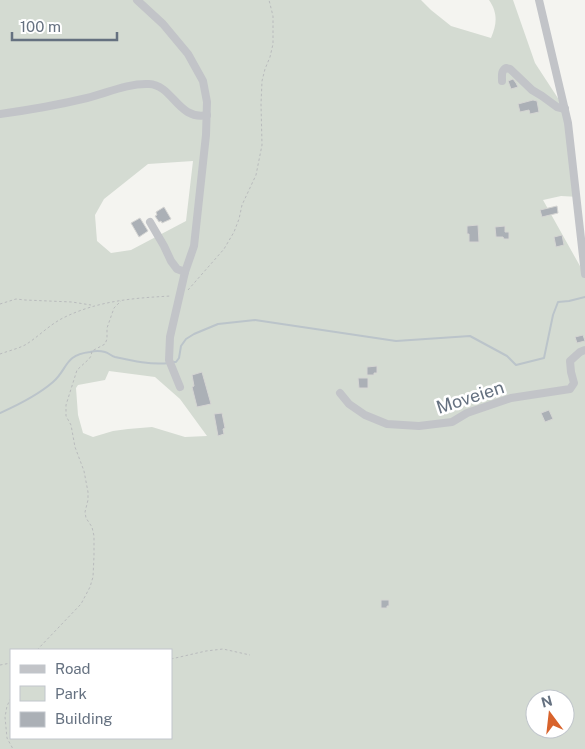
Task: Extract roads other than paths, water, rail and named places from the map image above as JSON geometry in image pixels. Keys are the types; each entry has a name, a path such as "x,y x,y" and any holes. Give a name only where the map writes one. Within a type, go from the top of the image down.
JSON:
{"street":[{"path":"138,0 163,24 188,54 203,81 206,102 205,144 194,246 185,272 170,337 169,360 180,387"},
{"path":"539,0 571,142 585,274"},
{"path":"502,81 504,70 506,68 510,69 532,90 557,107 565,109"},
{"path":"0,114 60,104 139,83 155,84 165,90 186,112 200,116 207,115"},
{"path":"150,222 171,261 178,269 185,272"},
{"name":"Moveien","path":"340,393 350,404 366,415 387,424 419,426 452,422 467,413 512,398 570,389 574,383 570,361 585,350"}],"waterway":[{"path":"173,362 176,362 179,358 181,346 186,339 194,334 218,324 255,320 396,341 470,336 507,356 516,365 544,358 553,315 558,302 585,297"},
{"path":"0,413 47,387 75,356 93,351 102,351 115,357 135,361 169,363"}]}
